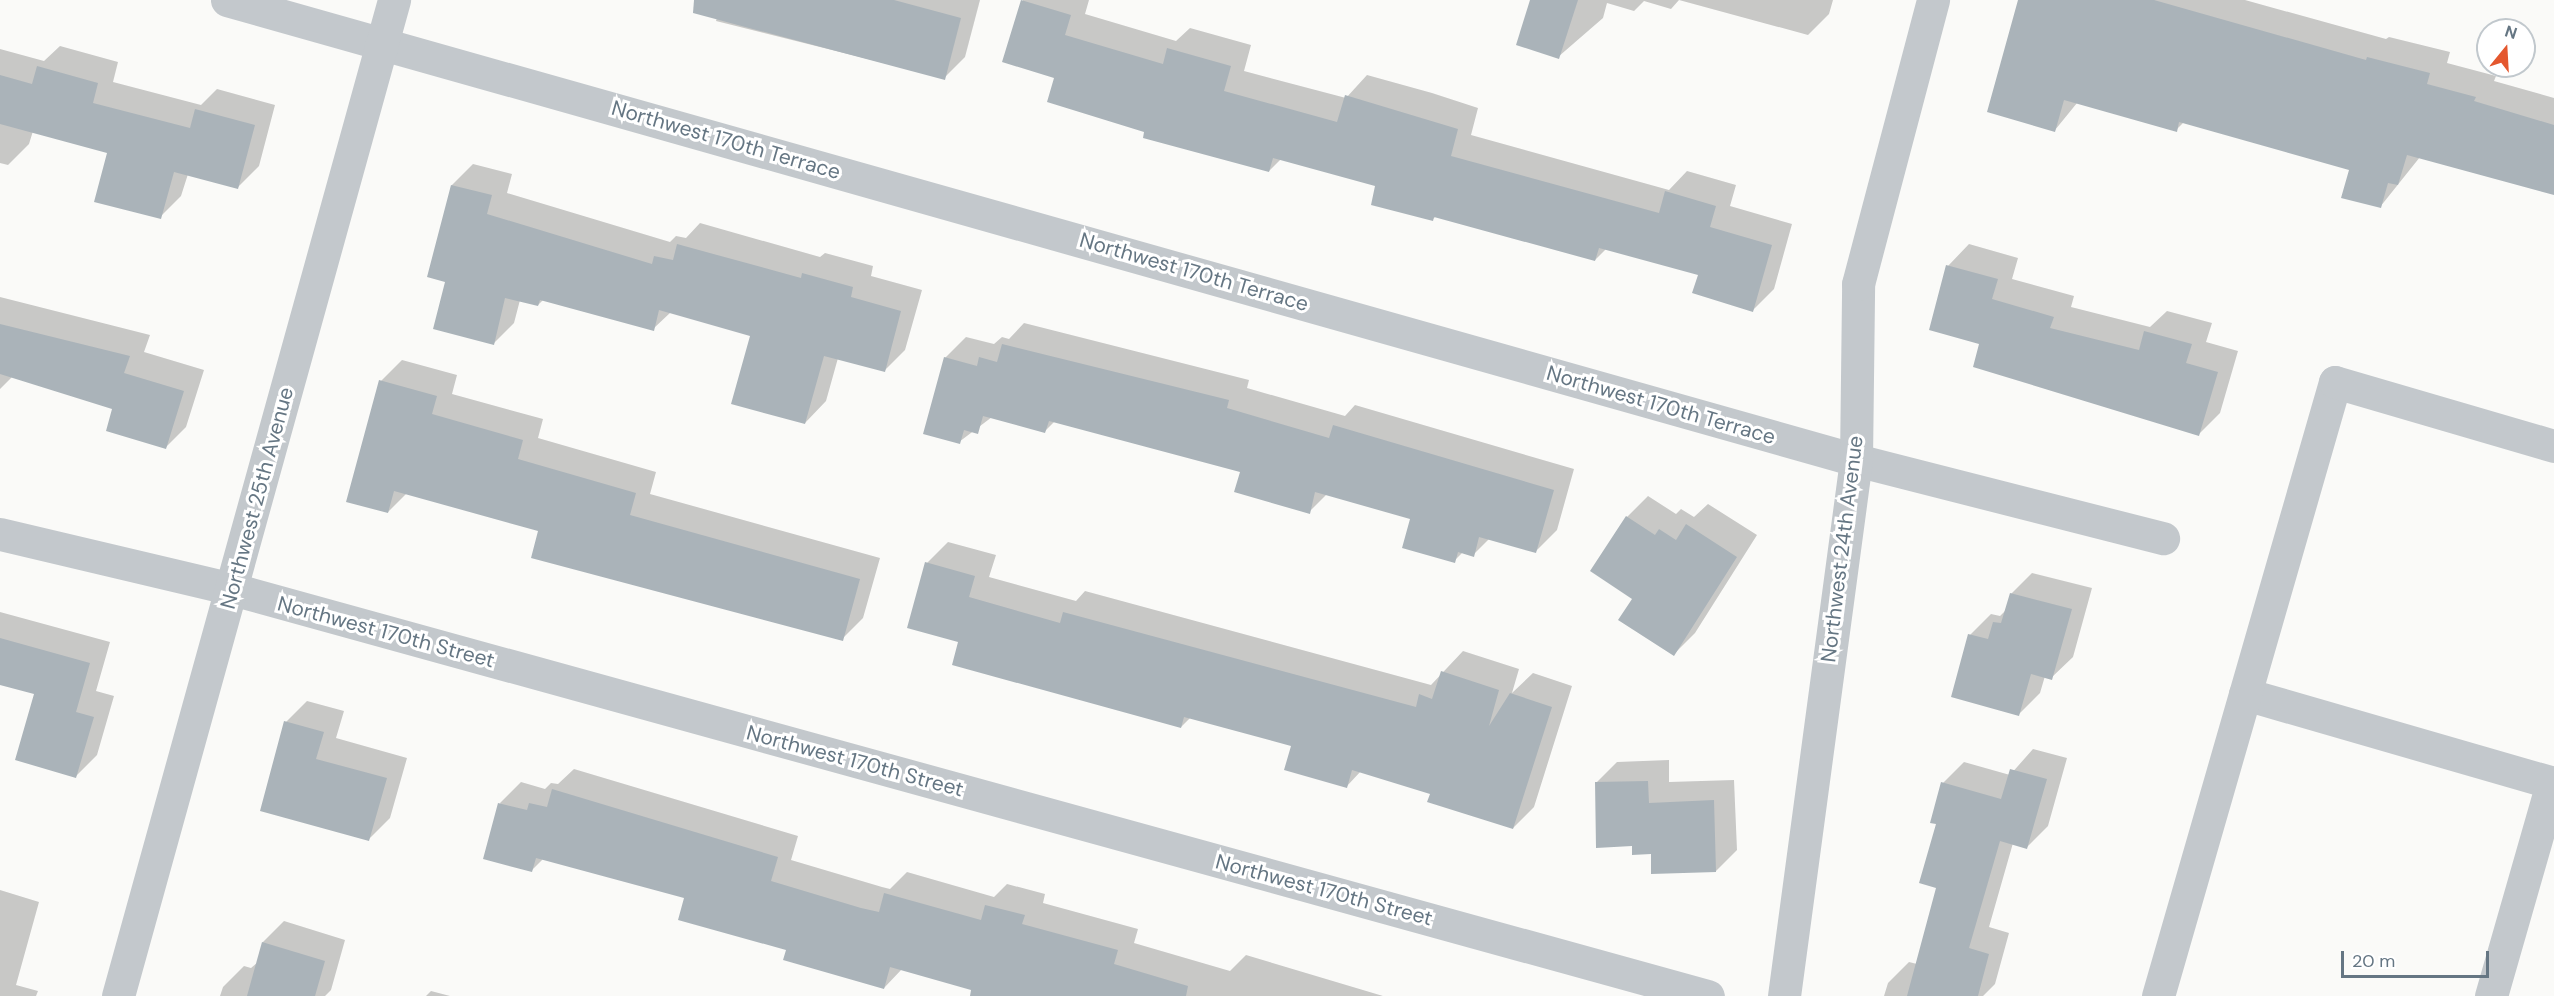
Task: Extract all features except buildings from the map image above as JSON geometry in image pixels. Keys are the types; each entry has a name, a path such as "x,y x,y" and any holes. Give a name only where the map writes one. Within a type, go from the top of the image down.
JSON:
{"street":[{"name":"Northwest 170th Terrace","path":"227,0 1856,460 2163,538"},
{"name":"Northwest 25th Avenue","path":"118,996 394,0"},
{"name":"Northwest 24th Avenue","path":"1785,996 1856,460 1858,284 1933,0"},
{"path":"2158,996 2335,382 2554,446"},
{"name":"Northwest 170th Street","path":"0,534 232,589 1708,996"},
{"path":"2245,694 2553,783 2491,996"}]}
